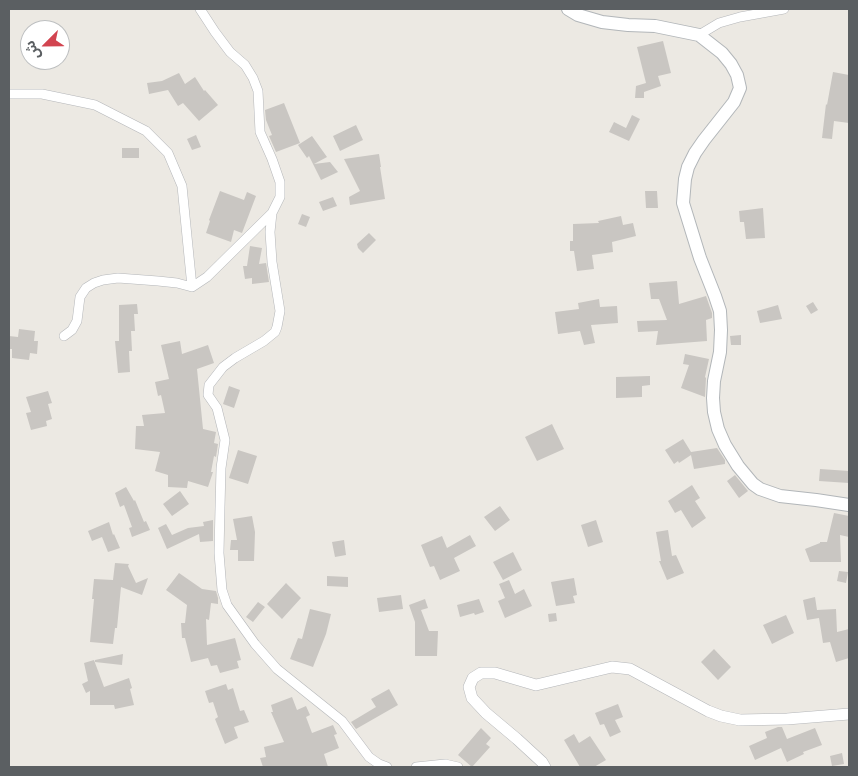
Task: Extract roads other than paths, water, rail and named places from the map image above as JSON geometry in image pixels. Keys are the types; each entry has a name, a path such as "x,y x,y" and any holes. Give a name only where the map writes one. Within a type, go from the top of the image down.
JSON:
{"main road":[{"path":"568,9 578,15 602,22 654,26 699,35 722,53 731,64 737,75 740,88 734,102 704,140 688,167 683,203 700,258 720,311 720,352 714,381 713,398 718,429 738,466 753,484 760,489 780,496 849,505"}],"street":[{"path":"64,336 72,330 78,321 80,297 86,288 103,280 118,278 158,281 192,287 207,277 272,213 280,197 280,182 260,132 258,91 253,78 245,65 230,52 200,9"},
{"path":"699,35 719,23 784,9"},
{"path":"9,94 42,94 94,105 146,131 168,153 182,186 192,287"},
{"path":"272,213 270,232 272,262 280,310 275,332 223,367 209,385 208,395 217,408 225,440 221,468 219,553 222,590 227,605 255,644 277,668 342,721 369,757 387,767"},
{"path":"545,767 542,762 486,713 472,698 470,687 473,678 481,673 495,673 536,685 612,667 630,669 708,711 720,716 740,720 787,719 849,714"},
{"path":"416,767 445,764 458,767"}]}
